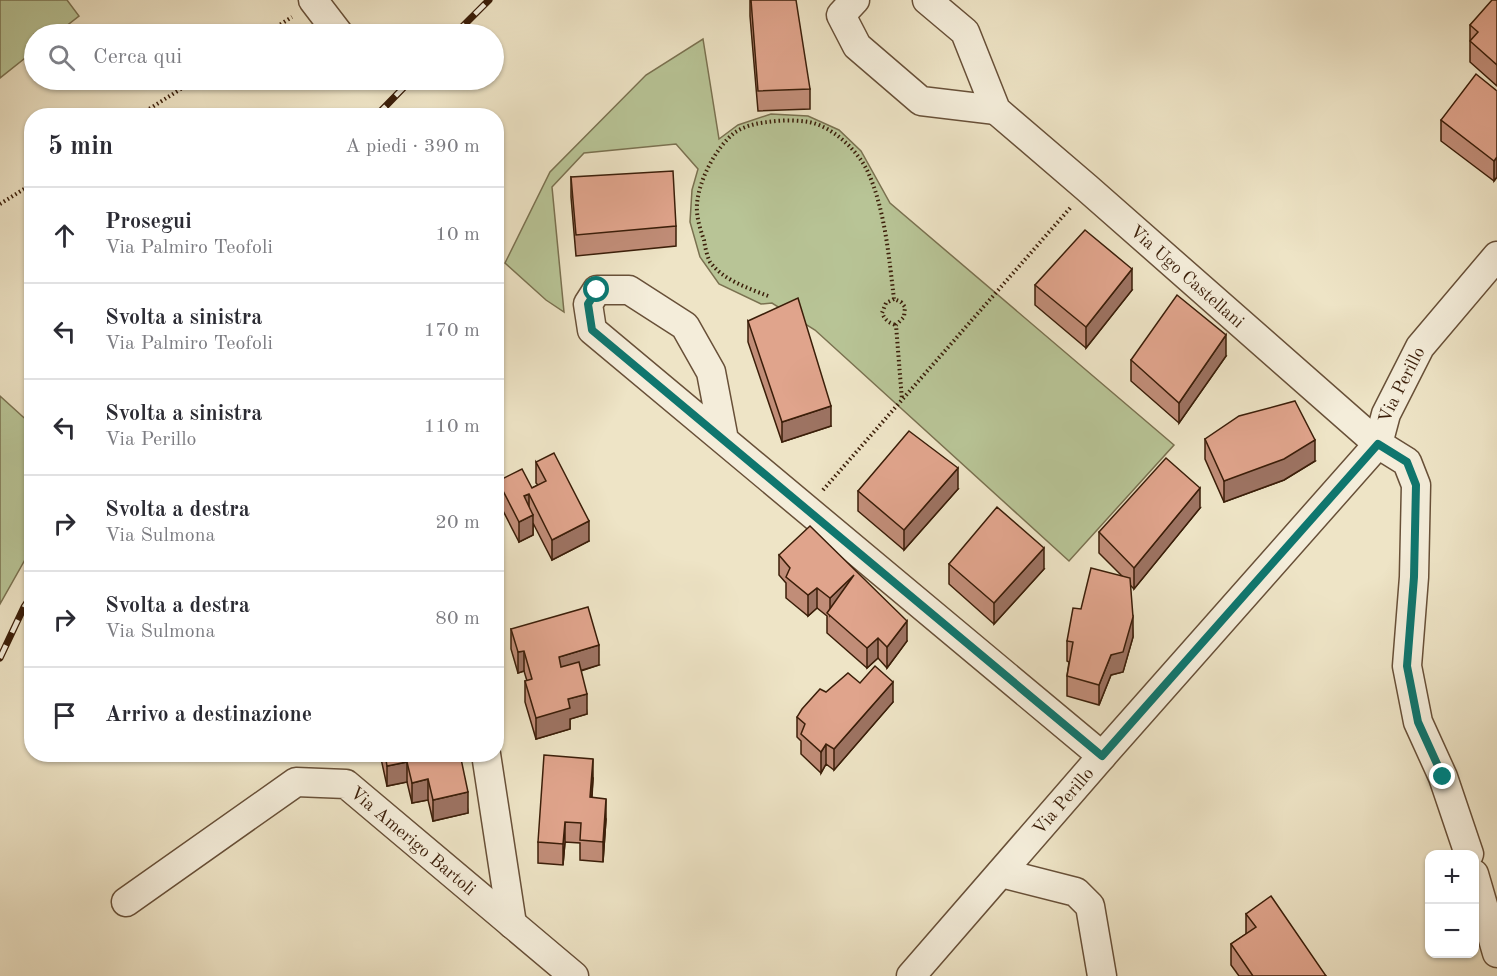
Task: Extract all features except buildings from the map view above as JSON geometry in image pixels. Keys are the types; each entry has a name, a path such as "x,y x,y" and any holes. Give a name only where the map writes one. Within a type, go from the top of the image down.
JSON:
{"street":[{"path":"313,0 331,24"},
{"path":"855,0 841,15 857,46 921,101 996,110"},
{"name":"Via Ugo Castellani","path":"927,0 965,32 996,110 1378,444 1407,462 1416,485 1414,577 1407,666 1418,722 1443,777 1467,850"},
{"name":"Via Perillo","path":"911,976 1378,444 1386,414 1420,348 1497,256"},
{"path":"724,440 711,372 685,326 629,290 597,290 588,304 592,330 1102,756"},
{"name":"Via Amerigo Bartoli","path":"487,762 512,924"},
{"name":"Via Amerigo Bartoli","path":"126,902 296,782 345,783 574,976"},
{"path":"1000,873 1076,892 1090,906 1102,976"},
{"path":"1479,891 1497,953"}],"path":[{"path":"151,108 179,90"},
{"path":"768,296 723,275 710,261 700,229 697,206 703,178 718,152 735,133 755,123 781,120 810,123 830,131 850,146 866,169 878,197 894,299"},
{"path":"807,509 1087,188"},
{"path":"0,204 24,189"},
{"path":"896,325 884,318 882,313 886,303 894,299 905,307 904,317 896,325 902,400"}],"green space":[{"path":"0,0 67,0 79,16 69,24 24,24 24,59 0,78"},
{"path":"703,39 719,139 738,125 771,114 808,116 839,130 861,151 890,203 1174,445 1069,561 815,330 772,303 761,304 719,284 700,257 690,222 692,190 698,169 676,144 584,153 552,187 564,312 546,300 505,263 550,172 646,75"},
{"path":"0,396 24,418 24,561 0,604"}],"railway":[{"path":"465,24 489,0"},
{"path":"384,108 401,90"},
{"path":"0,658 24,607"}],"route":[{"path":"597,290 588,304 592,330 1102,756 1378,444 1407,462 1416,485 1414,577 1407,666 1418,722 1443,777"}]}
